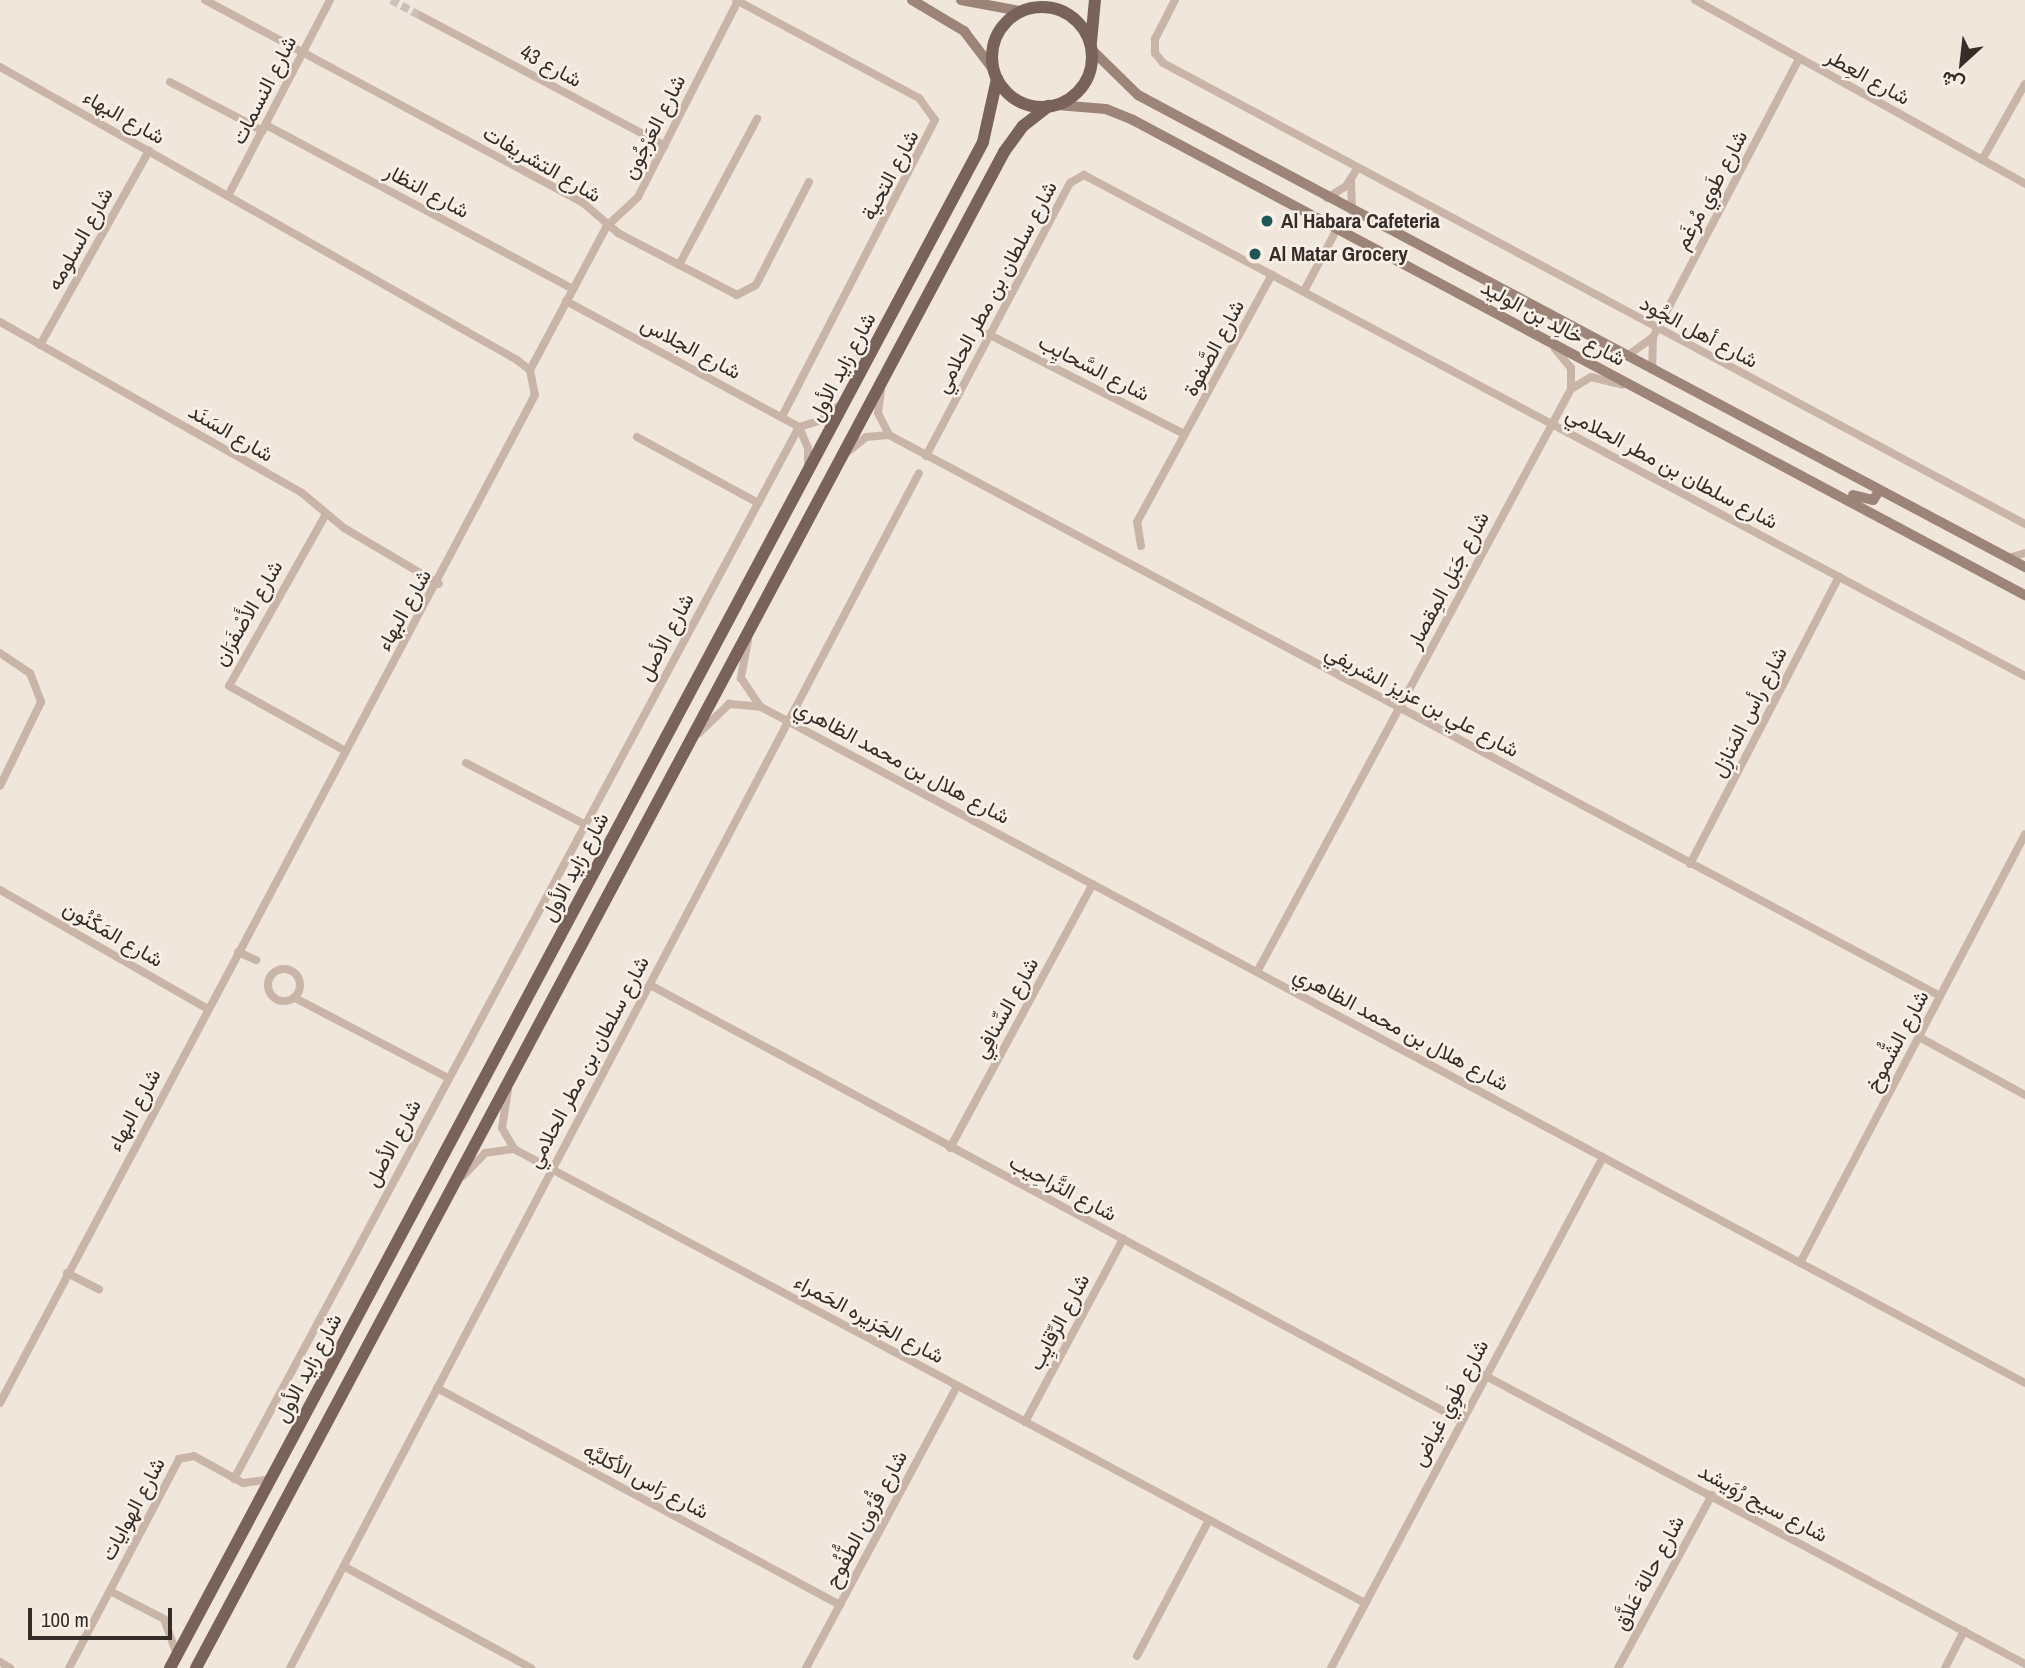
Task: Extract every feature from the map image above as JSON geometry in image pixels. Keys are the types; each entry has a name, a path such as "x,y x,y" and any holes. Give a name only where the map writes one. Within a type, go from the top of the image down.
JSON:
{"main road":[{"path":"1045,0 1025,9 997,35 995,74 1014,98 1053,106 1084,84 1092,46 1095,0"},
{"path":"1025,9 1067,13 1092,46"},
{"name":"شارع زايد الأول","path":"170,1668 984,142 995,74"},
{"name":"شارع زايد الأول","path":"196,1668 1004,152 1023,126 1053,106"}],"street":[{"name":"شارع التشريفات","path":"205,0 582,202 607,226 732,293 751,292 809,182"},
{"name":"شارع النسمات","path":"228,196 330,0"},
{"path":"912,0 964,31 995,74"},
{"path":"961,0 1025,9"},
{"name":"شارع أهل الجُود","path":"1175,0 1155,39 1158,59 1655,333 2025,524"},
{"name":"شارع العِطر","path":"1695,0 2025,184"},
{"name":"شارع العَرْجُون","path":"530,370 607,226 635,203 737,1"},
{"name":"شارع التحية","path":"737,1 912,94 931,109 935,120 782,417"},
{"name":"شارع 43","path":"421,16 664,146"},
{"name":"شارع خالِد بن الوليد","path":"1092,46 1138,95 1625,357 2025,567"},
{"name":"شارع طَوي مُرغَم","path":"1625,357 1655,333 1800,59"},
{"name":"شارع البهاء","path":"0,67 530,370 535,395 530,413 238,952 0,1403"},
{"name":"شارع النظار","path":"170,82 573,289"},
{"path":"1982,160 2025,84"},
{"name":"شارع خالِد بن الوليد","path":"1053,106 1120,115 1844,496 2025,595"},
{"path":"679,265 757,119"},
{"name":"شارع السلومه","path":"40,345 149,151"},
{"path":"1327,198 1351,181 1357,169"},
{"name":"شارع سلطان بن مطر الحلامي","path":"926,456 1070,183 1084,175 2025,676"},
{"path":"1351,181 1352,211"},
{"path":"1304,291 1337,229"},
{"name":"شارع الصَّفوة","path":"1141,546 1135,527 1272,274"},
{"name":"شارع الجلاس","path":"566,301 799,427"},
{"name":"شارع السَنَد","path":"0,322 310,498 326,514 439,584"},
{"path":"1524,329 1568,360 1571,389 1591,377 1642,392"},
{"name":"شارع طَوي مُرغَم","path":"1653,371 1655,333"},
{"name":"شارع السَّحايِب","path":"988,334 1184,434"},
{"path":"834,469 861,439 889,435 878,413 885,374"},
{"name":"شارع جَبَل المِقصار","path":"1256,972 1571,389"},
{"path":"808,471 808,448 799,427 827,416 846,399"},
{"name":"شارع الأصل","path":"234,1479 799,427"},
{"name":"شارع علي بن عزيز الشريفي","path":"889,435 1940,996"},
{"path":"637,437 758,503"},
{"name":"شارع سلطان بن مطر الحلامي","path":"290,1668 550,1170 650,985 786,720 919,473"},
{"path":"1844,496 1873,500 1880,490"},
{"name":"شارع الأَصْفَرَان","path":"326,514 229,686 346,751"},
{"path":"2006,558 2025,553"},
{"name":"شارع رأس المَنازِل","path":"1690,864 1839,576"},
{"name":"شارع هلال بن محمد الظاهري","path":"754,620 741,678 761,707"},
{"path":"0,653 30,673 41,702 0,786"},
{"name":"شارع هلال بن محمد الظاهري","path":"687,746 729,704 761,707 2025,1383"},
{"path":"466,763 584,824"},
{"name":"شارع الشُّموخ","path":"1800,1263 2025,835"},
{"name":"شارع السِّنافِي","path":"950,1148 1093,884"},
{"name":"شارع المَكْنُون","path":"0,890 208,1009"},
{"path":"238,952 256,960"},
{"path":"265,964 300,982 297,999"},
{"path":"276,970 267,976 268,989 285,1000 297,999 448,1078"},
{"name":"شارع التَّراحِيب","path":"650,985 1460,1420"},
{"path":"1919,1037 2025,1095"},
{"path":"445,1198 485,1153 514,1149 502,1121 513,1072"},
{"name":"شارع الجَزيره الحَمراء","path":"514,1149 1365,1603"},
{"name":"شارع طَوِي غياض","path":"1331,1668 1460,1420 1603,1157"},
{"name":"شارع الرِّقايِب","path":"1025,1422 1123,1239"},
{"path":"67,1273 99,1289"},
{"name":"شارع سيح رُوَيشد","path":"1484,1376 2025,1664"},
{"name":"شارع قُرُون الطُّفُوح","path":"806,1668 957,1385"},
{"name":"شارع رَاس الأكليَّه","path":"437,1388 840,1605"},
{"name":"شارع الهوايات","path":"69,1668 179,1459 194,1456 234,1479 251,1484 270,1479"},
{"name":"شارع حالة عَلاَّق","path":"1618,1668 1712,1495"},
{"path":"1137,1656 1209,1520"},
{"path":"345,1567 531,1668"},
{"name":"شارع الهوايات","path":"110,1591 164,1619 177,1654"},
{"path":"1945,1668 1964,1631"},
{"path":"0,1662 10,1668"}],"tunnel":[{"path":"391,0 421,16"}],"place":[{"name":"Al Habara Cafeteria","path":"1267,221"},
{"name":"Al Matar Grocery","path":"1255,254"}]}
